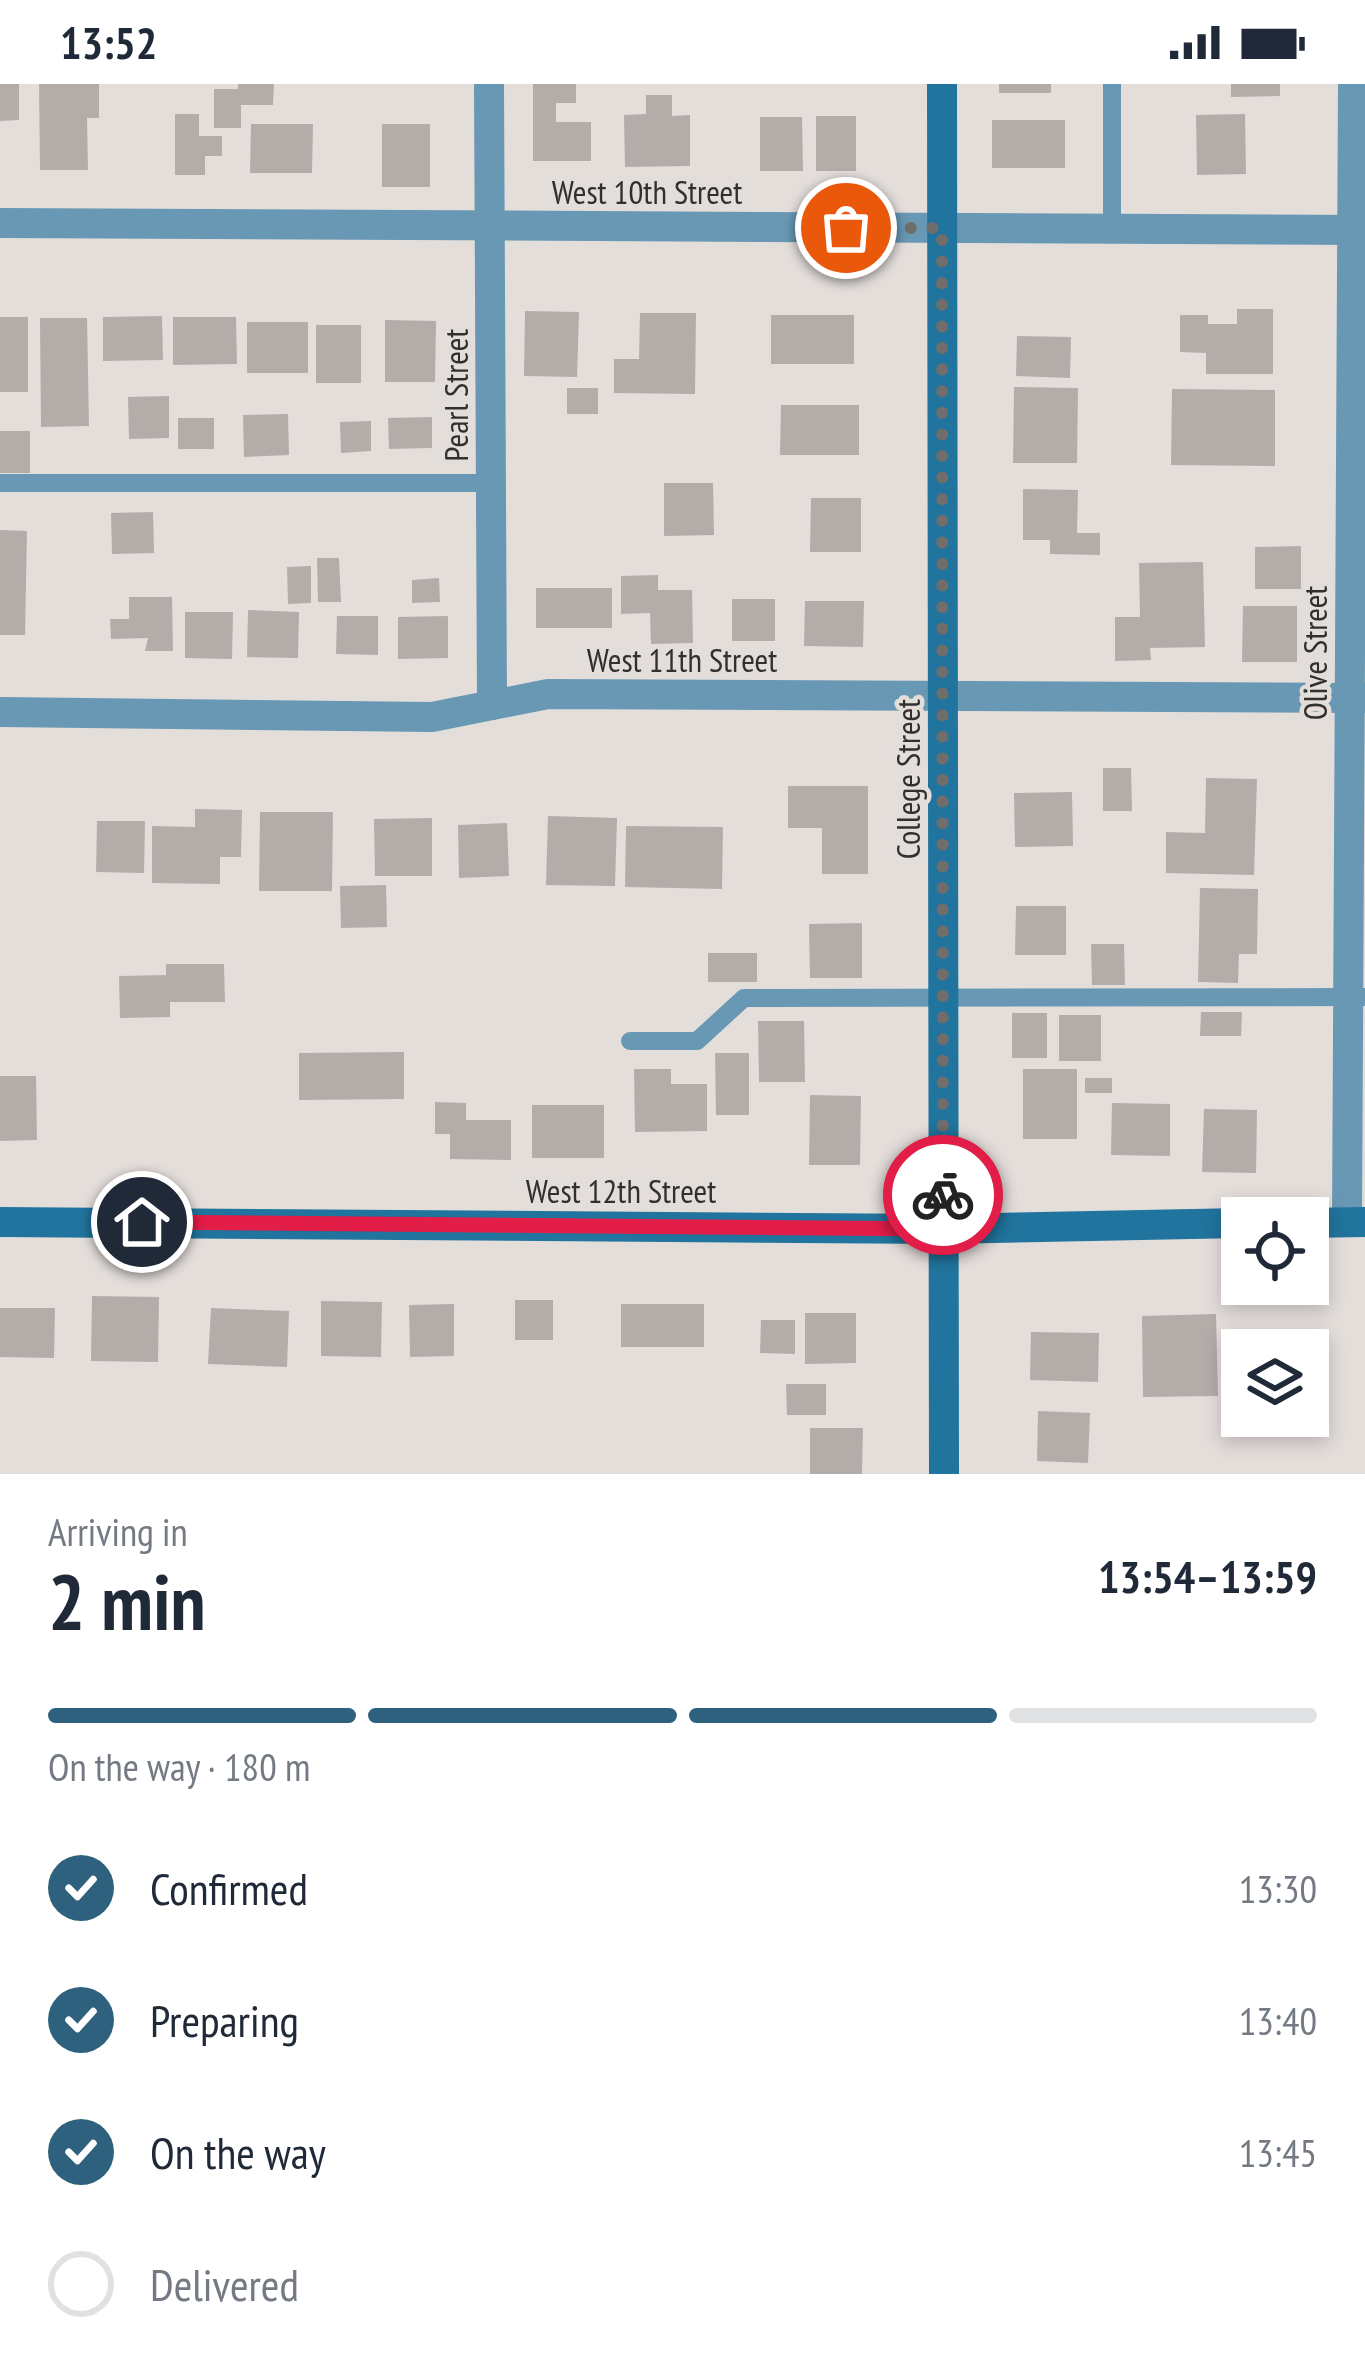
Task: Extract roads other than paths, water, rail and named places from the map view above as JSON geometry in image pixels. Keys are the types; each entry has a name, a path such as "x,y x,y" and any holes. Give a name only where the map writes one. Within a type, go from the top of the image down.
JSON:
{"street":[{"name":"Pearl Street","path":"489,84 492,706"},
{"name":"College Street","path":"942,84 944,1474"},
{"name":"Olive Street","path":"1353,84 1359,230 1356,1222"},
{"name":"West 10th Street","path":"0,224 1359,230"},
{"name":"West 11th Street","path":"0,712 432,717 548,694 1357,698"},
{"name":"West 12th Street","path":"0,1222 943,1229 1221,1223"}],"lane":[{"path":"1112,84 1112,229"},
{"path":"0,483 492,484"},
{"path":"630,1041 697,1041 744,998 943,994 1357,998"}]}
